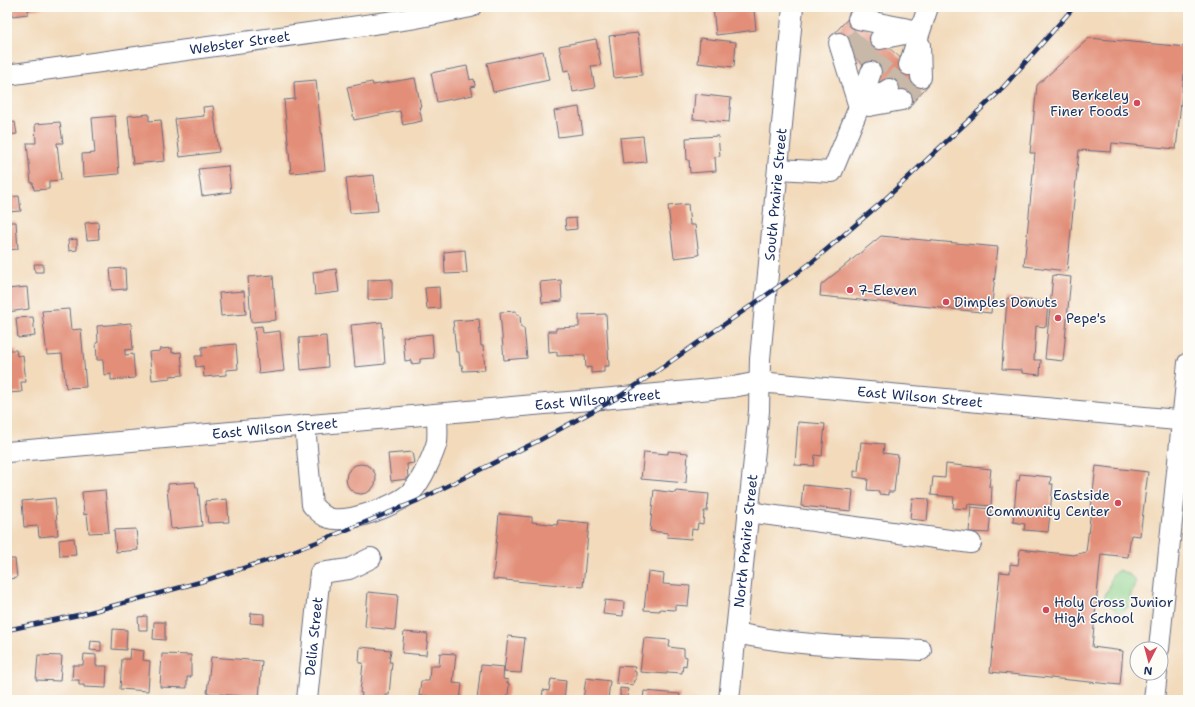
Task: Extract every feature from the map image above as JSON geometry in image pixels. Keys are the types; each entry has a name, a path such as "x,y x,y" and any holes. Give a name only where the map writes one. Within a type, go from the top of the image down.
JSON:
{"street":[{"name":"Webster Street","path":"7,75 416,18 471,7"},
{"name":"South Prairie Street","path":"759,382 792,7"},
{"path":"915,71 919,32 928,7"},
{"path":"919,32 874,34 919,32"},
{"path":"778,169 832,172 859,107 854,57 859,107"},
{"path":"859,107 896,95"},
{"path":"1160,641 1185,421 1188,363"},
{"name":"East Wilson Street","path":"7,452 726,388 759,382 1185,421"},
{"name":"North Prairie Street","path":"729,700 759,411 759,382"},
{"path":"305,425 312,505 321,514 329,518 343,519 366,515 399,500 412,491 428,466 437,441 437,414"},
{"path":"748,512 970,543"},
{"name":"Delia Street","path":"307,700 320,573 349,569 371,558"},
{"path":"736,634 765,640 838,646 921,650"},
{"path":"1154,700 1156,681"}],"green space":[{"path":"1119,570 1129,574 1136,582 1128,607 1120,613 1104,599 1109,588 1112,575"}],"building":[{"path":"11,7 43,8 28,10 28,14 12,16"},
{"path":"746,7 747,11 754,10 756,30 716,35 713,8"},
{"path":"852,14 929,84 909,107 881,92 869,82 875,76 832,36"},
{"path":"638,33 642,75 614,78 609,36"},
{"path":"700,38 736,42 734,67 698,63"},
{"path":"1089,38 1187,47 1176,149 1112,143 1111,152 1079,150 1067,271 1024,266 1035,153 1030,153 1037,85"},
{"path":"596,39 601,65 591,66 595,88 573,92 569,70 564,71 559,46"},
{"path":"543,51 549,80 493,92 487,63"},
{"path":"467,66 470,80 474,79 475,86 471,87 473,95 437,102 431,73"},
{"path":"415,78 421,107 419,107 422,121 403,125 400,111 354,120 347,87 372,82 373,85"},
{"path":"316,80 325,170 291,173 284,100 295,99 294,82"},
{"path":"695,94 731,98 729,122 693,119"},
{"path":"213,106 219,152 180,157 175,119 204,116 203,107"},
{"path":"579,107 583,134 558,137 554,111"},
{"path":"149,114 149,121 161,120 165,161 133,164 128,116"},
{"path":"115,116 119,174 83,177 82,154 95,153 92,118"},
{"path":"15,122 17,134 8,135 9,140 7,141 7,123"},
{"path":"60,122 63,143 57,143 61,180 49,181 49,189 34,190 33,183 31,183 27,143 36,143 35,124"},
{"path":"643,136 646,162 623,164 620,138"},
{"path":"718,136 720,156 715,157 716,171 690,173 689,160 687,160 686,138"},
{"path":"228,166 231,192 202,196 198,169"},
{"path":"374,175 378,211 350,213 346,178"},
{"path":"19,196 21,211 7,212 7,197"},
{"path":"688,204 690,225 695,225 699,255 674,258 668,206"},
{"path":"576,218 577,229 566,230 565,219"},
{"path":"7,222 16,222 18,249 7,250"},
{"path":"98,222 99,239 87,240 85,223"},
{"path":"881,236 998,247 991,313 820,296 821,285"},
{"path":"77,239 77,250 69,251 68,240"},
{"path":"465,250 467,273 445,274 444,252"},
{"path":"34,264 43,264 43,272 35,272"},
{"path":"125,268 126,289 112,290 110,269"},
{"path":"336,269 339,292 315,295 313,272"},
{"path":"273,275 276,320 251,322 248,277"},
{"name":"Pepe's","path":"1053,275 1071,277 1063,361 1045,359"},
{"path":"392,279 392,299 368,300 368,280"},
{"path":"561,280 562,301 542,303 540,282"},
{"path":"27,287 29,309 8,312 7,289"},
{"path":"439,287 440,308 427,309 425,288"},
{"path":"244,291 246,314 221,316 219,293"},
{"path":"1007,298 1048,302 1046,327 1036,326 1034,360 1041,360 1040,375 1022,373 1022,370 1002,369"},
{"path":"69,309 71,330 81,329 86,387 66,388 62,354 47,355 42,311"},
{"path":"516,311 517,315 520,315 521,328 524,328 527,358 504,360 500,312"},
{"path":"606,314 609,366 604,366 604,372 591,373 591,367 586,368 585,355 557,356 557,352 549,353 548,331 556,331 556,328 579,327 579,315"},
{"path":"33,317 35,336 18,338 16,318"},
{"path":"479,319 485,370 463,371 462,365 460,365 459,352 456,352 453,321"},
{"path":"382,322 385,364 355,367 351,325"},
{"path":"131,323 133,349 125,350 125,355 133,354 135,378 111,380 111,374 104,375 103,360 97,360 97,326"},
{"path":"262,326 263,333 280,331 284,371 259,374 254,327"},
{"path":"432,334 434,358 420,359 420,363 411,364 411,360 405,361 403,337"},
{"path":"326,336 328,367 301,370 299,338"},
{"path":"236,344 238,369 226,370 226,375 204,377 203,366 196,367 195,356 202,356 202,347"},
{"path":"172,348 172,353 181,352 183,375 152,380 149,352 160,351 159,349"},
{"path":"7,350 16,350 17,356 23,355 26,382 21,382 22,392 7,393"},
{"path":"798,422 825,424 822,456 815,455 814,466 795,465"},
{"path":"861,442 884,444 883,453 898,455 894,492 888,492 888,495 879,494 879,491 867,490 868,479 854,477 854,471 858,471"},
{"path":"668,451 688,453 686,483 641,479 644,452 668,454"},
{"path":"412,452 414,463 407,464 408,479 391,481 388,454"},
{"path":"361,464 372,468 376,479 372,490 361,494 350,490 346,479 350,468"},
{"path":"946,464 991,469 989,487 992,487 991,506 968,504 967,509 953,508 954,497 931,495 933,477 945,478"},
{"name":"Holy Cross Junior High School","path":"1096,466 1148,472 1140,536 1131,535 1128,557 1101,554 1092,647 1123,651 1120,685 990,672 1000,572 1010,573 1010,564 1018,565 1020,549 1073,555 1086,552"},
{"path":"1020,474 1051,477 1050,484 1053,484 1048,532 1024,530 1025,524 1013,522 1017,480 1019,481"},
{"path":"195,482 196,487 198,487 202,526 171,529 167,489 168,484"},
{"path":"803,485 853,490 851,511 801,506"},
{"path":"105,490 109,532 89,533 87,514 84,515 82,492"},
{"path":"654,490 675,493 676,491 709,494 707,511 704,511 703,524 698,523 697,530 692,529 691,539 667,537 668,533 650,531"},
{"path":"55,498 58,535 39,537 38,526 24,527 22,501"},
{"path":"912,498 929,499 927,521 910,519"},
{"path":"227,499 229,522 208,523 205,501"},
{"path":"971,507 991,509 989,533 969,532"},
{"path":"499,514 532,517 532,522 557,525 558,520 589,523 583,587 493,579"},
{"path":"136,529 138,550 116,552 114,530"},
{"path":"74,538 76,555 60,556 59,540"},
{"path":"7,559 15,559 17,578 7,579"},
{"path":"648,572 664,574 663,584 690,586 688,606 675,605 675,610 644,610"},
{"path":"368,592 398,595 395,630 365,627"},
{"path":"605,600 624,602 623,616 603,614"},
{"path":"251,613 264,614 264,624 250,623"},
{"path":"147,616 147,630 139,630 138,617"},
{"path":"154,622 165,622 165,640 153,639"},
{"path":"113,629 127,630 126,650 112,649"},
{"path":"404,632 428,634 426,655 402,653"},
{"path":"508,636 525,638 521,673 504,672"},
{"path":"644,638 670,640 669,647 684,649 684,656 687,657 686,666 683,665 682,673 667,672 667,674 640,672"},
{"path":"91,641 101,642 101,651 90,650"},
{"path":"360,647 391,650 389,662 392,662 389,695 385,695 384,700 361,700 362,693 360,693 363,663 359,663"},
{"path":"130,649 144,651 143,660 150,661 148,691 120,689 122,659 129,659"},
{"path":"440,653 456,654 453,683 462,684 460,700 427,700 427,696 419,696 421,681 429,681 430,666 439,666"},
{"path":"84,654 96,655 96,666 107,666 106,688 84,687 84,685 79,685 79,680 72,680 73,665 83,665"},
{"path":"162,654 191,655 191,677 187,677 187,688 160,687"},
{"path":"38,655 62,656 60,681 36,680"},
{"path":"211,657 262,661 259,698 207,693"},
{"path":"481,665 504,667 503,679 508,680 507,683 509,683 508,696 506,696 506,700 477,700"},
{"path":"618,666 635,667 634,671 636,672 636,680 634,680 633,685 616,683"},
{"path":"586,678 610,681 608,700 583,700"},
{"path":"551,679 566,681 564,700 542,700 543,690 549,691"},
{"path":"620,688 628,689 627,697 620,696"},
{"path":"644,691 680,694 679,700 643,700"}],"tunnel":[{"path":"848,51 869,28"},
{"path":"859,61 880,39"},
{"path":"871,72 892,50"},
{"path":"889,89 909,65"},
{"path":"902,100 921,77"}],"railway":[{"path":"7,630 83,614 200,582 275,558 417,501 540,440 617,398 785,282 812,262 881,203 1000,91 1074,7"}],"place":[{"name":"Berkeley Finer Foods","path":"1137,103"},
{"name":"7-Eleven","path":"850,290"},
{"name":"Dimples Donuts","path":"946,302"},
{"name":"Pepe's","path":"1058,318"},
{"name":"Eastside Community Center","path":"1118,503"},
{"name":"Holy Cross Junior High School","path":"1046,610"}]}
